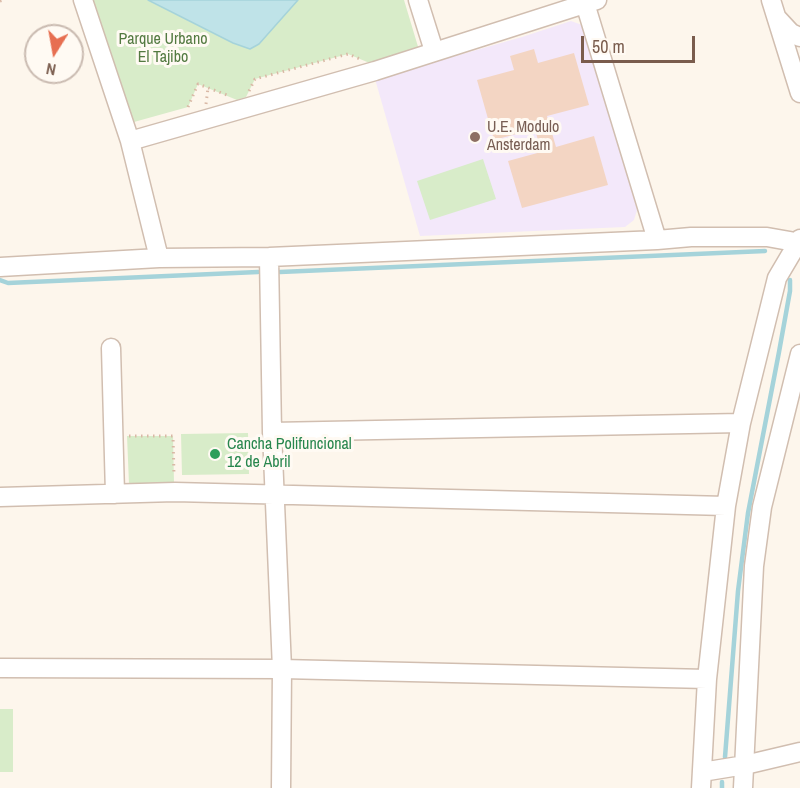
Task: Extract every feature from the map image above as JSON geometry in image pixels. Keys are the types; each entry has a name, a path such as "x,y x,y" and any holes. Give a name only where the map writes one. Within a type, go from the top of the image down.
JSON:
{"street":[{"path":"83,0 130,141 159,258"},
{"path":"418,0 434,51"},
{"path":"771,0 800,93"},
{"path":"130,141 375,71 589,1 657,240"},
{"path":"776,18 791,33 800,37"},
{"path":"0,267 159,258 269,257 692,237 767,237 799,241 777,278 741,423 726,506 707,678 702,780 745,765 800,752"},
{"path":"269,257 272,432 282,669 280,788"},
{"path":"111,348 115,494"},
{"path":"743,788 756,555 762,507 800,354"},
{"path":"272,432 741,423"},
{"path":"0,497 175,492 726,506"},
{"path":"0,668 282,669 707,678"}],"path":[{"path":"246,98 255,79 348,54 364,61"},
{"path":"188,107 198,84 231,97"},
{"path":"127,436 173,436 174,483"}],"shaded area":[{"path":"571,21 582,25 590,43 637,210 634,220 625,227 420,236 375,79"}],"green space":[{"name":"Parque Urbano El Tajibo","path":"93,0 404,0 419,50 372,64 348,54 255,79 246,97 237,100 198,84 188,107 134,122"},
{"path":"483,159 496,199 430,220 417,181"},
{"name":"Cancha Polifuncional 12 de Abril","path":"248,433 249,474 182,475 181,434"},
{"path":"127,436 173,436 174,483 129,484"},
{"path":"0,709 13,709 13,772 0,772"}],"water":[{"path":"148,0 298,0 259,44 250,49 233,43"}],"building":[{"path":"534,49 538,63 574,53 589,105 547,116 556,147 594,136 608,185 522,208 508,161 541,152 535,129 494,140 477,80 514,70 510,56"}],"waterway":[{"path":"280,272 765,251"},
{"path":"0,280 8,283 258,272"},
{"path":"725,757 738,591 748,513 790,291 790,280"},
{"path":"722,782 722,788"}],"place":[{"name":"U.E. Modulo Ansterdam","path":"475,137"},
{"name":"Cancha Polifuncional 12 de Abril","path":"215,454"}]}
